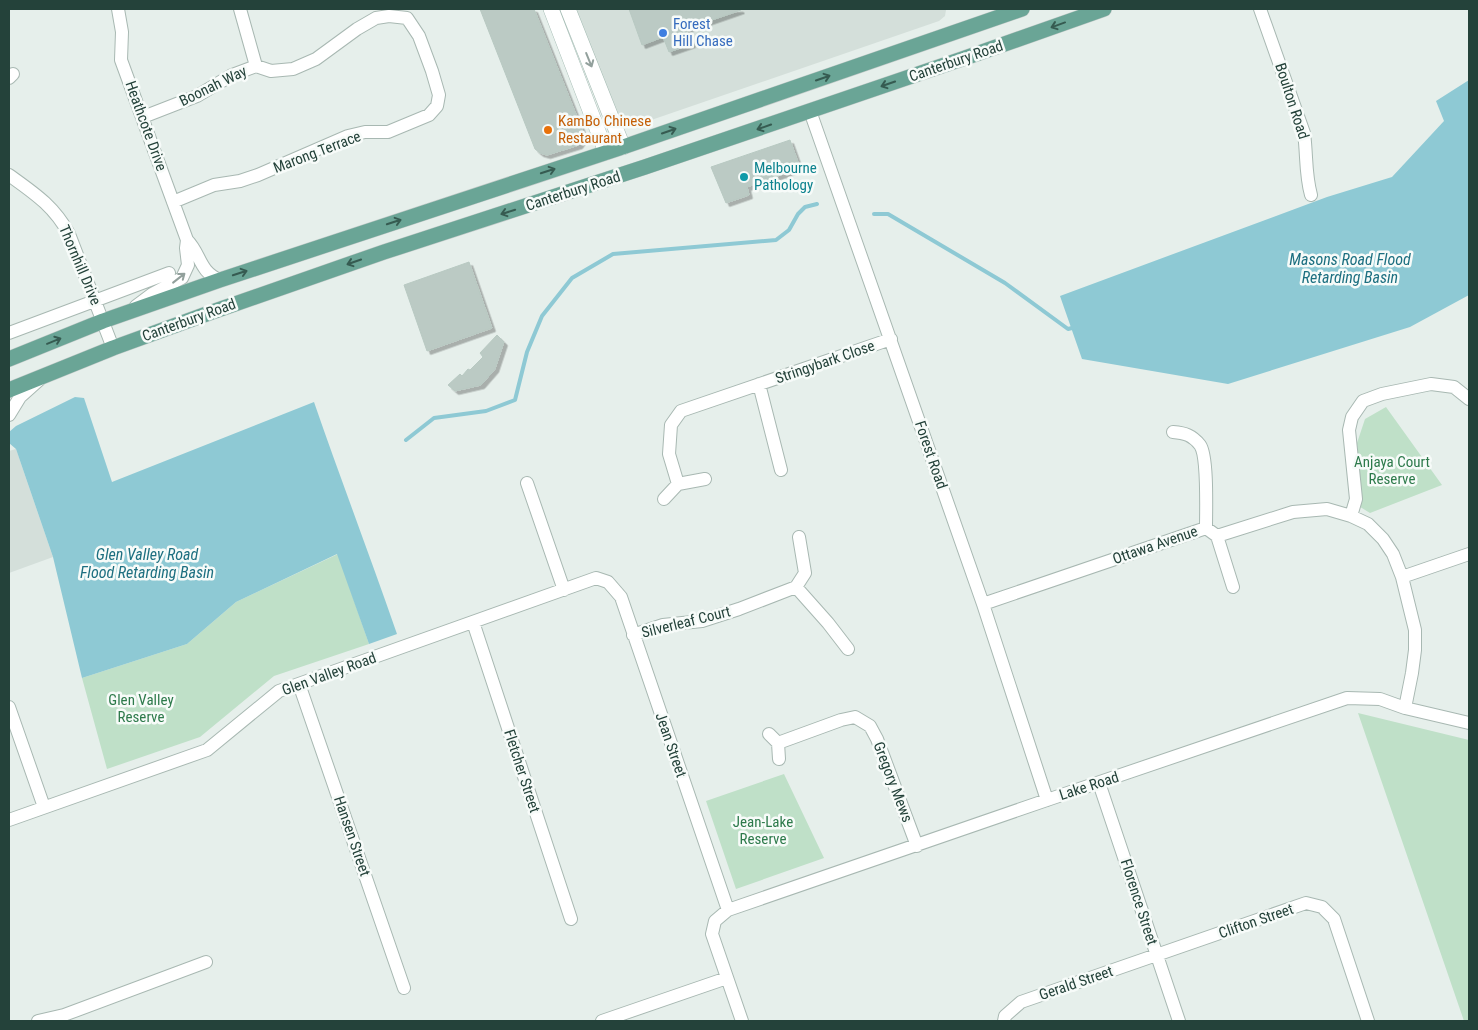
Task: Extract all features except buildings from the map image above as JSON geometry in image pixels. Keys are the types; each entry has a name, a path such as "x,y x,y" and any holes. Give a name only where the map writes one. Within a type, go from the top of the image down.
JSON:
{"main road":[{"name":"Canterbury Road","path":"9,359 103,321 220,280 624,147 1022,9"},
{"name":"Canterbury Road","path":"9,390 113,348 384,252 621,175 1104,9"},
{"path":"553,10 606,152 621,175"},
{"path":"569,12 624,147 621,175"},
{"path":"559,29 569,12"}],"street":[{"name":"Boonah Way","path":"143,117 197,96 232,75 256,66 240,9"},
{"name":"Boulton Road","path":"1260,9 1304,133 1306,172 1311,195"},
{"name":"Heathcote Drive","path":"122,10 121,60 187,240 195,248 207,273 220,280"},
{"name":"Marong Terrace","path":"173,202 214,185 240,181 258,175 348,136 365,132 388,132 421,119 429,115 437,106 440,95 419,36 407,18 389,16 376,18 357,29 316,59 293,69 271,71 256,66"},
{"name":"Forest Road","path":"810,111 983,604 1047,800"},
{"name":"Thornhill Drive","path":"9,175 55,211 64,224 70,234 113,348"},
{"name":"Heathcote Drive","path":"123,314 152,294 182,278 188,265 187,240"},
{"path":"9,333 169,273"},
{"name":"Stringybark Close","path":"678,484 668,454 671,425 681,411 891,339"},
{"name":"Canterbury Road","path":"9,415 20,397 42,376"},
{"name":"Stringybark Close","path":"759,384 781,470"},
{"path":"1351,516 1356,499 1349,430 1352,418 1363,401 1382,394 1431,384 1454,387 1469,398"},
{"path":"1173,432 1186,433 1201,447 1205,466 1211,532 1233,587"},
{"path":"664,499 678,484 705,479"},
{"path":"527,483 564,590"},
{"name":"Ottawa Avenue","path":"983,604 1211,532 1294,512 1326,509 1351,516 1368,524 1383,539 1393,554 1402,577 1415,630 1415,650 1405,708"},
{"path":"798,536 805,573 796,587 848,649"},
{"path":"1402,577 1469,554"},
{"name":"Glen Valley Road","path":"9,820 207,750 279,690 596,578 608,582"},
{"name":"Jean Street","path":"608,582 621,598 728,910"},
{"name":"Silverleaf Court","path":"633,635 664,625 702,621 740,609 796,587"},
{"name":"Fletcher Street","path":"473,622 571,919"},
{"name":"Hansen Street","path":"299,684 404,988"},
{"name":"Lake Road","path":"727,978 712,934 715,921 728,910 1047,800 1347,698 1380,699 1405,708 1469,723"},
{"path":"9,707 44,807"},
{"name":"Gregory Mews","path":"778,743 841,720 856,717 870,726 877,739 917,846"},
{"path":"769,734 778,743 779,760"},
{"name":"Florence Street","path":"1099,783 1179,1021"},
{"name":"Clifton Street","path":"1157,955 1306,904 1322,907 1334,919 1368,1021"},
{"name":"Gerald Street","path":"1004,1021 1005,1016 1021,1002 1157,955"},
{"path":"38,1021 64,1015 206,962"},
{"path":"602,1021 727,978 742,1021"}],"shaded area":[{"path":"571,9 946,10 945,16 939,21 628,128 622,127"},
{"path":"16,449 53,557 9,573 9,451"}],"green space":[{"name":"Anjaya Court Reserve","path":"1386,407 1442,485 1370,513 1357,505 1361,489 1357,443 1365,419"},
{"name":"Glen Valley Reserve","path":"338,554 369,644 274,676 200,737 107,769 82,678 187,644 236,602"},
{"path":"1358,713 1469,740 1469,1021 1464,1021"},
{"name":"Jean-Lake Reserve","path":"784,774 824,858 736,889 706,801"}],"water":[{"name":"Masons Road Flood Retarding Basin","path":"1469,80 1469,295 1410,327 1228,384 1082,359 1060,296 1327,197 1392,177 1444,121 1436,101"},
{"name":"Glen Valley Road Flood Retarding Basin","path":"75,397 84,398 112,482 314,402 397,634 369,644 337,554 236,602 187,644 82,678 53,557 16,449 9,443 9,432 16,426"}],"waterway":[{"path":"406,440 434,418 486,411 515,400 527,352 542,316 572,278 613,254 776,240 789,230 798,214 805,207 817,204"},
{"path":"874,214 888,214 1005,283 1068,329 1076,327"}],"place":[{"name":"Forest Hill Chase","path":"663,33"},
{"name":"KamBo Chinese Restaurant","path":"548,130"},
{"name":"Melbourne Pathology","path":"744,177"}]}
